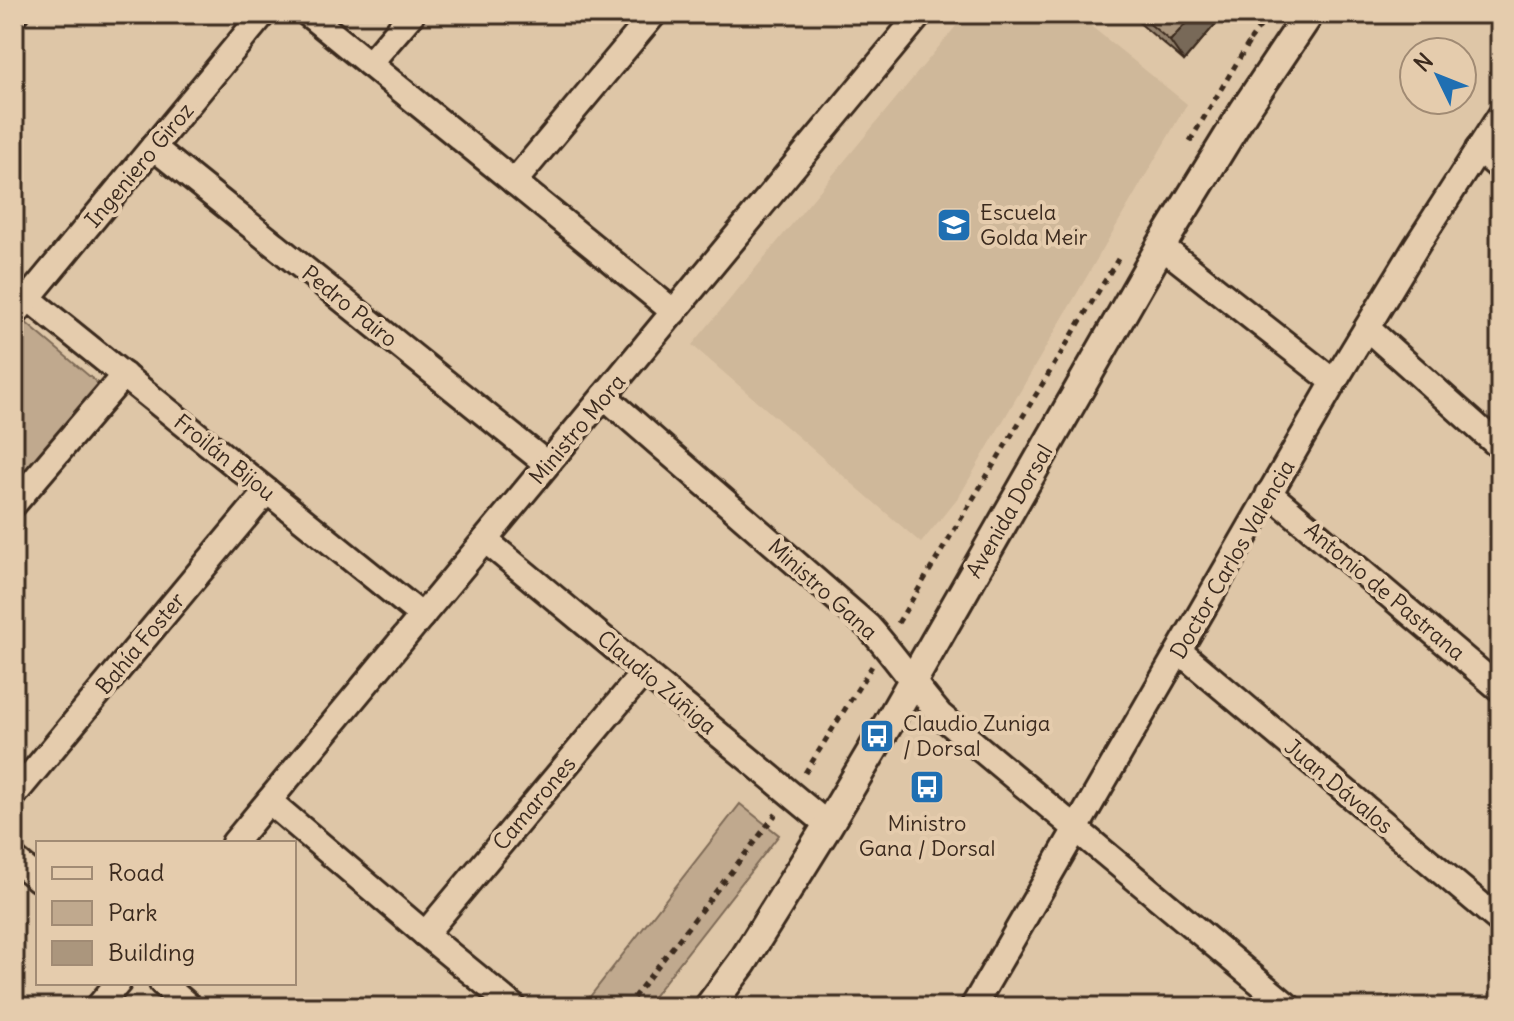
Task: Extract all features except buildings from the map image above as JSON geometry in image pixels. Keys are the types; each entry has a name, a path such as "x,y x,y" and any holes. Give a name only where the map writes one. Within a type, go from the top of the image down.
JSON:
{"street":[{"name":"Ingeniero Giroz","path":"21,306 263,14"},
{"path":"308,14 674,312"},
{"path":"369,64 412,14"},
{"path":"514,182 654,14"},
{"name":"Ministro Mora","path":"236,841 920,14"},
{"name":"Avenida Dorsal","path":"709,1007 742,963 828,825 1161,246 1308,14"},
{"name":"Doctor Carlos Valencia","path":"973,1007 1334,382 1500,116"},
{"name":"Pedro Pairo","path":"153,147 547,464"},
{"path":"1478,149 1500,168"},
{"path":"1161,246 1334,382"},
{"name":"Froilán Bijou","path":"21,306 124,375 422,616"},
{"path":"1367,328 1500,447"},
{"path":"14,504 124,375"},
{"name":"Ministro Gana","path":"604,396 868,626 940,715 1289,1007"},
{"name":"Bahía Foster","path":"14,795 267,491"},
{"name":"Antonio de Pastrana","path":"1269,493 1500,689"},
{"name":"Claudio Zúñiga","path":"485,540 828,825"},
{"name":"Juan Dávalos","path":"1179,651 1500,921"},
{"name":"Camarones","path":"425,934 644,672"},
{"path":"269,801 514,1007"},
{"path":"14,859 36,877"},
{"path":"98,1007 116,985"},
{"path":"164,985 190,1007"}],"path":[{"path":"1186,146 1251,39"},
{"path":"626,1007 791,795 1121,254"}],"shaded area":[{"name":"Escuela Golda Meir","path":"966,14 1076,14 1187,104 960,495 921,543 692,345"}],"green space":[{"path":"25,322 101,386 14,486 14,335"},
{"path":"740,804 779,835 645,1007 582,1007"}],"place":[{"name":"Escuela Golda Meir","path":"954,225"},
{"name":"Claudio Zuniga / Dorsal","path":"877,736"},
{"name":"Ministro Gana / Dorsal","path":"927,787"}]}
